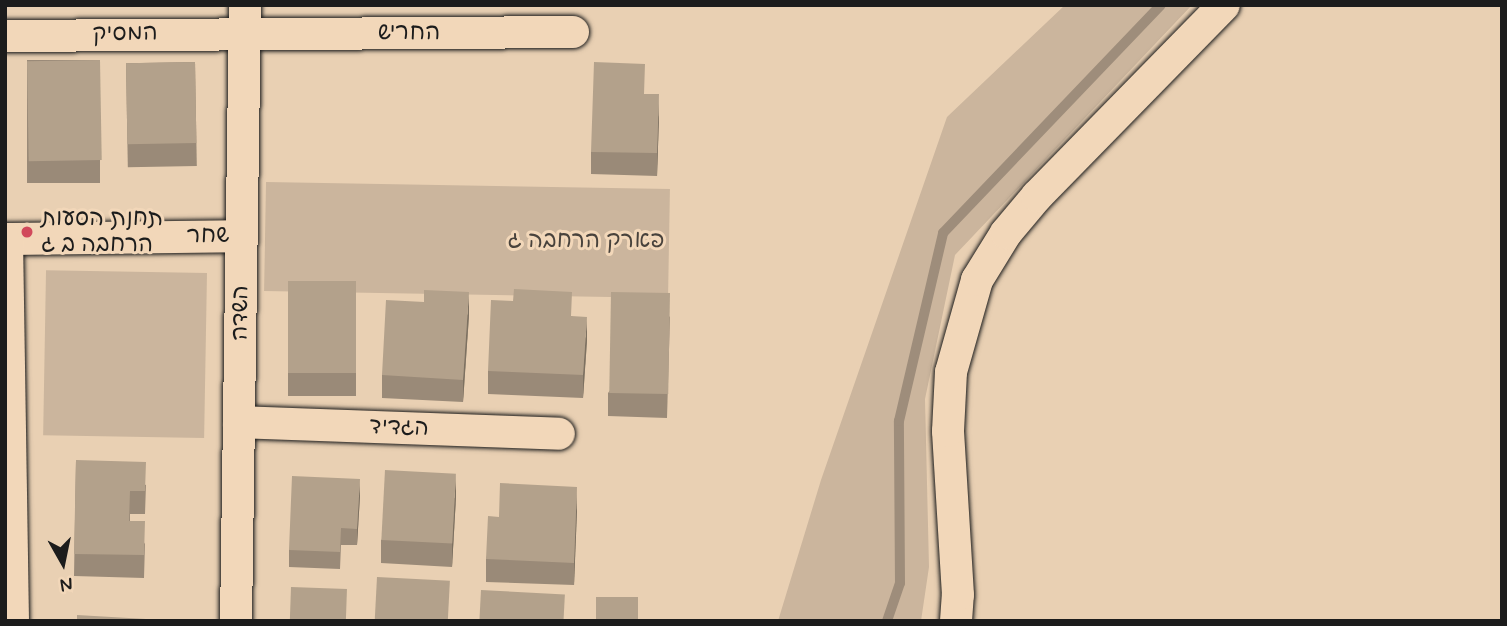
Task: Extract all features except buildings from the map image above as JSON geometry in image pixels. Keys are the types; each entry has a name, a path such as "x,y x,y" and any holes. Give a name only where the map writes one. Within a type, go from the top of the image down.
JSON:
{"street":[{"path":"956,621 958,594 948,431 951,372 977,280 1006,233 1037,196 1224,5"},
{"name":"החריש","path":"245,19 573,33"},
{"name":"המסיק","path":"5,36 245,19"},
{"name":"השדה","path":"236,621 245,19"},
{"name":"שחר","path":"6,239 242,236"},
{"path":"6,239 13,621"},
{"name":"הגדיד","path":"239,422 559,433"}],"green space":[{"path":"1065,5 1192,5 955,255 925,399 929,567 921,621 778,621 821,480 947,117"},
{"name":"פארק הרחבה ג","path":"266,182 670,189 668,298 264,291"},
{"path":"46,270 207,273 204,438 43,435"}],"waterway":[{"path":"887,621 900,583 899,421 943,233 1161,5"}],"place":[{"name":"תחנת הסעות הרחבה ב ג","path":"27,232"}]}
